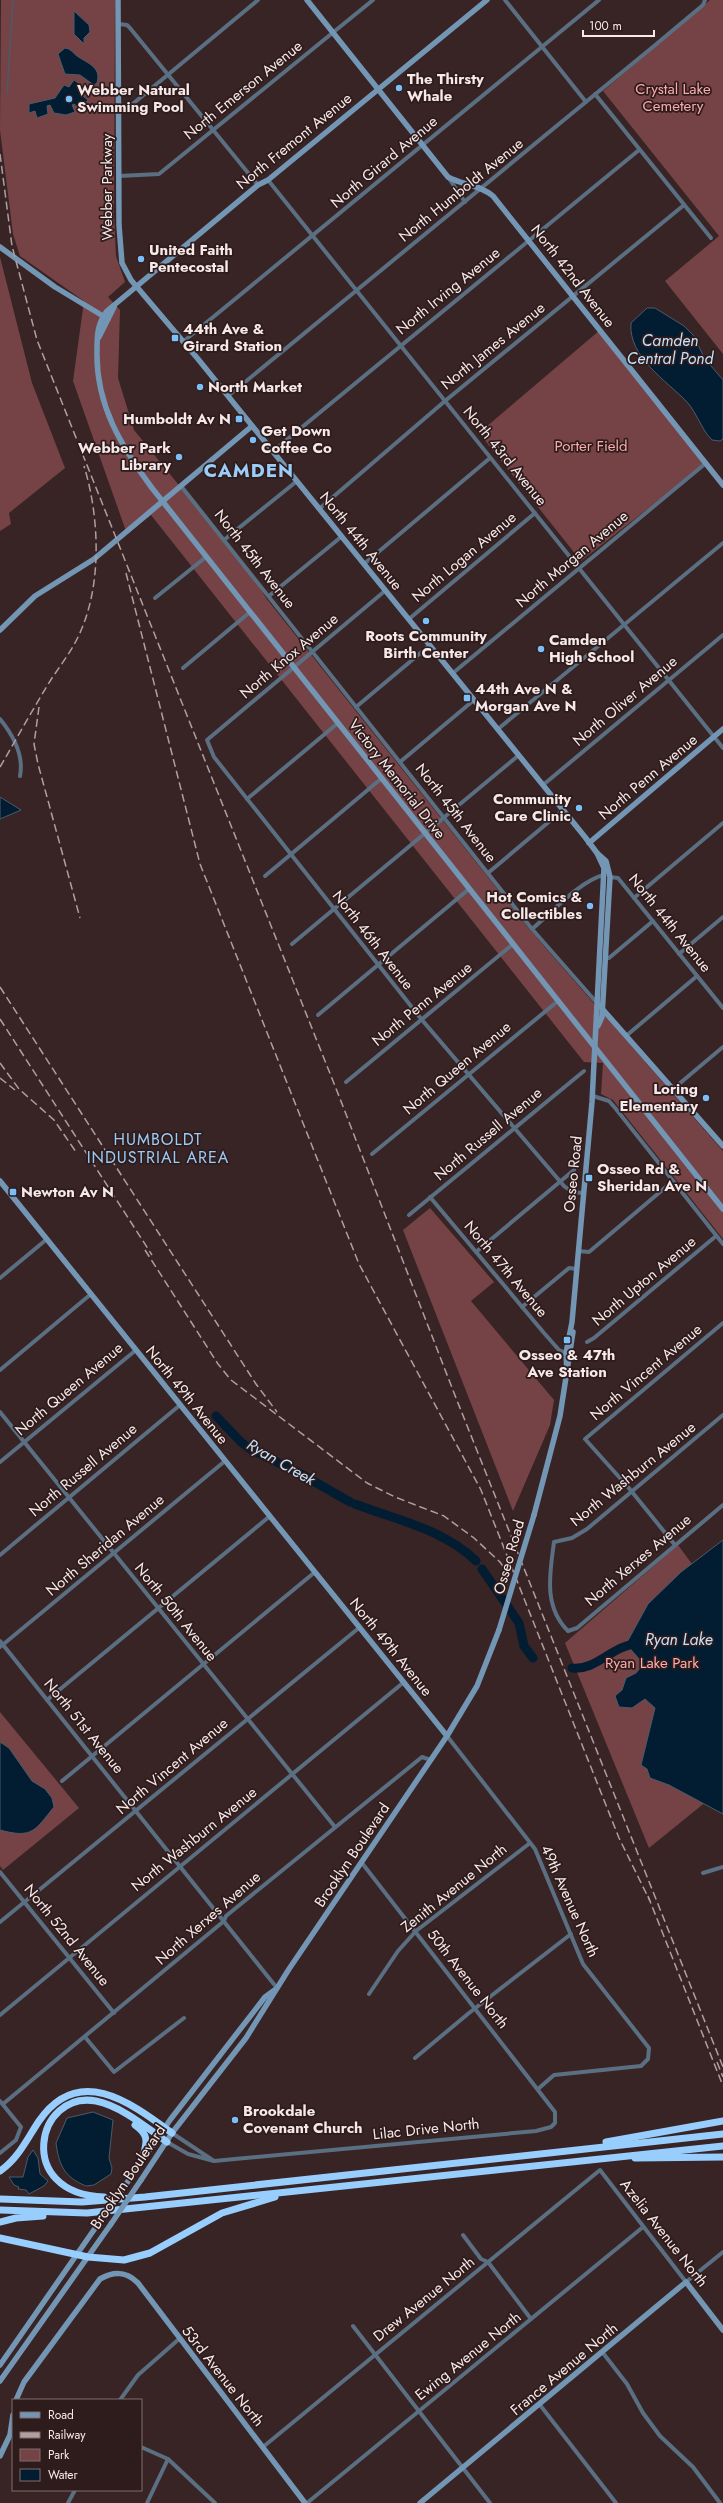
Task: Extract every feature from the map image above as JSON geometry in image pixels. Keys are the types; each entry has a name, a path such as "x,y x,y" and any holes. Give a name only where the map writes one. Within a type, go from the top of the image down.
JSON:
{"highway":[{"path":"0,2171 16,2156 50,2108 77,2093 94,2091 117,2096 172,2133"},
{"path":"144,2197 102,2196 79,2193 61,2184 46,2166 43,2141 55,2117 66,2108 79,2102 91,2100 105,2104 159,2136 166,2142"},
{"path":"105,2104 145,2133 146,2143 142,2161"},
{"path":"563,2150 723,2121"},
{"path":"0,2199 82,2202 144,2197 563,2150 723,2134"},
{"path":"0,2222 16,2218 87,2213 723,2146"},
{"path":"625,2157 644,2160 723,2157"},
{"path":"0,2238 88,2257 118,2260 144,2256 222,2213 251,2202 309,2190"},
{"path":"0,2210 87,2213"}],"street":[{"name":"Webber Parkway","path":"118,0 120,254"},
{"path":"119,110 129,107 258,0"},
{"name":"North 42nd Avenue","path":"307,0 423,145 465,202"},
{"name":"North Emerson Avenue","path":"119,176 159,174 373,0"},
{"name":"North Fremont Avenue","path":"116,302 258,185 268,180 487,0"},
{"path":"505,0 586,102"},
{"name":"North Girard Avenue","path":"184,341 599,0"},
{"name":"North Humboldt Avenue","path":"228,396 356,290 482,189 703,5 704,0"},
{"path":"119,24 127,24 258,185"},
{"path":"595,94 710,238"},
{"name":"North Irving Avenue","path":"273,451 400,345 639,150"},
{"name":"North 42nd Avenue","path":"448,177 459,183 482,189 493,196 723,485"},
{"name":"North 43rd Avenue","path":"268,180 723,748"},
{"name":"North James Avenue","path":"319,509 445,401 684,205"},
{"path":"0,247 55,287 105,317"},
{"name":"North 44th Avenue","path":"120,254 125,272 135,286 184,341 589,842"},
{"name":"Victory Memorial Drive","path":"116,302 98,330 97,376 108,417 123,447 206,557 723,1209"},
{"path":"0,630 35,596 94,559 252,426"},
{"path":"364,564 490,458"},
{"name":"North Morgan Avenue","path":"452,673 580,569 706,463"},
{"path":"224,540 297,481"},
{"name":"North 45th Avenue","path":"181,486 532,928 723,1146"},
{"name":"North Logan Avenue","path":"409,619 535,514"},
{"path":"269,596 341,537"},
{"path":"498,729 723,543"},
{"path":"155,598 206,557"},
{"name":"North Knox Avenue","path":"207,740 386,590"},
{"path":"183,668 250,612"},
{"name":"North Oliver Avenue","path":"543,785 723,635"},
{"path":"356,707 430,645"},
{"path":"400,762 474,700"},
{"path":"0,719 12,736 22,767 20,776"},
{"path":"247,799 338,723"},
{"name":"North Penn Avenue","path":"589,842 723,729"},
{"name":"North 46th Avenue","path":"207,740 214,757 422,1020 560,1182 568,1190 583,1193"},
{"path":"292,944 426,834 519,755"},
{"path":"266,876 382,778"},
{"path":"488,873 563,810"},
{"path":"634,898 723,823"},
{"name":"Osseo Road","path":"567,1375 566,1353 572,1322 593,1096 604,875 604,868 597,853 589,842"},
{"name":"Osseo Road","path":"597,853 606,861 610,876 602,1009 597,1028"},
{"path":"532,928 583,885 597,876 604,875"},
{"name":"North 44th Avenue","path":"610,876 618,878 723,1008"},
{"path":"318,1015 469,889"},
{"path":"679,954 723,917"},
{"path":"605,958 609,958 653,921"},
{"name":"North Penn Avenue","path":"346,1082 513,944"},
{"path":"626,1036 697,976"},
{"name":"North Queen Avenue","path":"372,1154 558,1001"},
{"path":"673,1089 723,1047"},
{"name":"North Russell Avenue","path":"409,1215 584,1071"},
{"path":"593,1096 609,1101 723,1244"},
{"path":"476,1252 574,1170"},
{"path":"578,1251 588,1252 673,1181"},
{"name":"North 49th Avenue","path":"1,1184 47,1239 447,1736"},
{"name":"North 47th Avenue","path":"430,1197 559,1350 566,1353"},
{"name":"North Upton Avenue","path":"587,1342 594,1338 716,1236"},
{"path":"0,1278 47,1239"},
{"path":"522,1307 570,1268 577,1269"},
{"path":"0,1370 91,1294"},
{"name":"Osseo Road","path":"447,1736 477,1686 499,1630 534,1515 552,1451 567,1375 573,1331 572,1322"},
{"name":"North Vincent Avenue","path":"632,1491 585,1439 723,1323"},
{"name":"North Queen Avenue","path":"0,1462 136,1350"},
{"name":"North Russell Avenue","path":"0,1555 180,1405"},
{"name":"North 50th Avenue","path":"0,1412 335,1827"},
{"name":"North Washburn Avenue","path":"568,1631 554,1608 548,1586 554,1542 580,1534 723,1415"},
{"name":"North Sheridan Avenue","path":"1,1644 114,1553 225,1460"},
{"path":"632,1491 675,1545"},
{"name":"North Xerxes Avenue","path":"568,1631 577,1628 723,1504"},
{"path":"47,1700 270,1516"},
{"path":"62,1781 315,1572"},
{"name":"North Vincent Avenue","path":"0,1922 360,1627"},
{"name":"North 51st Avenue","path":"1,1644 224,1921 276,1988"},
{"name":"North Washburn Avenue","path":"0,2015 404,1682"},
{"name":"Brooklyn Boulevard","path":"0,2381 111,2224 172,2133 246,2038 276,1988 447,1736"},
{"name":"49th Avenue North","path":"447,1736 535,1849 583,1964 646,2043 649,2054 648,2059 636,2067 554,2075 538,2089"},
{"name":"North Xerxes Avenue","path":"1,2102 85,2037 224,1921 226,1916 422,1757 431,1760"},
{"name":"Zenith Avenue North","path":"369,1994 398,1951 416,1931 530,1843"},
{"name":"50th Avenue North","path":"362,1863 476,2008 555,2112"},
{"path":"703,1873 723,1867"},
{"name":"North 52nd Avenue","path":"0,1872 114,2013"},
{"path":"415,2058 571,1934"},
{"name":"Brooklyn Boulevard","path":"0,2365 165,2127 265,1997 276,1988"},
{"path":"85,2037 114,2072 184,2018"},
{"path":"0,2153 16,2140 20,2133 21,2127 1,2102"},
{"name":"Lilac Drive North","path":"166,2142 192,2156 214,2161 536,2131 551,2127 556,2118 555,2112"},
{"path":"172,2133 214,2161"},
{"name":"Azelia Avenue North","path":"600,2170 723,2330"},
{"name":"Drew Avenue North","path":"263,2447 600,2170"},
{"name":"Ewing Avenue North","path":"306,2503 643,2227"},
{"path":"463,2235 481,2259 488,2262 531,2319"},
{"name":"France Avenue North","path":"420,2503 723,2252"},
{"name":"53rd Avenue North","path":"17,2399 28,2377 100,2279 117,2273 130,2275 138,2283 306,2503"},
{"path":"353,2326 490,2503"},
{"path":"121,2399 138,2375 179,2338"},
{"path":"602,2353 627,2384 643,2413 660,2436 693,2467 720,2503"},
{"path":"540,2405 616,2503"},
{"path":"0,2456 10,2435 12,2422"},
{"path":"142,2447 168,2459 215,2503"},
{"path":"147,2503 168,2459"},
{"path":"68,2503 74,2491"}],"green space":[{"path":"1,0 115,0 114,214 116,256 125,282 108,297 120,310 118,378 134,430 252,575 266,598 530,930 723,1151 723,1239 613,1100 601,1094 603,1063 584,1062 151,515 127,534 73,381 84,301 20,256 13,234 0,130"},
{"name":"Crystal Lake Cemetery","path":"710,0 723,0 723,354 665,281 719,236 603,91"},
{"path":"0,257 32,383 65,468 9,513 11,524 0,531"},
{"name":"Porter Field","path":"600,330 706,463 581,561 479,433"},
{"path":"430,1208 494,1282 471,1301 554,1400 550,1425 513,1511 403,1230"},
{"name":"Ryan Lake Park","path":"678,1545 723,1606 723,1788 649,1848 565,1643"},
{"path":"0,1712 79,1808 3,1870 0,1866"}],"water":[{"path":"74,11 89,25 90,32 84,38 84,44 74,34"},
{"path":"65,48 96,69 98,78 97,83 94,85 80,75 65,74 58,54"},
{"name":"Webber Natural Swimming Pool","path":"74,80 87,89 83,95 80,94 88,100 80,109 74,104 72,105 75,112 66,115 54,113 50,105 47,106 48,114 37,118 35,111 29,113 29,104 55,98 64,85 69,87"},
{"name":"Camden Central Pond","path":"647,308 655,308 684,326 693,335 705,359 723,380 723,439 720,441 712,440 708,436 694,411 687,402 650,367 636,347 632,335 631,323"},
{"path":"0,797 21,810 0,819"},
{"name":"Ryan Lake","path":"723,1540 723,1814 669,1785 650,1778 647,1769 641,1765 655,1708 645,1699 632,1708 619,1707 615,1696 622,1690 626,1678 636,1673 640,1668 640,1660 626,1644 648,1604 681,1572"},
{"path":"0,1742 9,1748 32,1781 45,1789 52,1798 54,1807 37,1827 27,1833 11,1833 0,1830"},
{"path":"93,2112 113,2120 109,2158 112,2168 111,2174 94,2185 86,2186 72,2179 64,2169 59,2158 56,2143 67,2118"},
{"path":"33,2150 38,2158 40,2174 48,2181 44,2186 29,2194 26,2190 18,2189 19,2187 14,2185 9,2177 23,2177 28,2157"}],"waterway":[{"path":"7,93 13,0"},
{"name":"Ryan Creek","path":"216,1416 241,1442 250,1449 301,1474 350,1502"},
{"name":"Ryan Creek","path":"355,1504 419,1526 434,1533 463,1550 476,1561"},
{"name":"Ryan Creek","path":"482,1569 519,1623 524,1646 533,1658"},
{"name":"Ryan Creek","path":"572,1668 589,1666 621,1648 638,1644"}],"railway":[{"path":"0,154 12,246 37,340 337,1091 456,1398 723,2067"},
{"path":"0,767 45,689 76,641 88,609 93,589 96,547 93,505 84,466"},
{"path":"126,573 200,864 359,1264 481,1490 619,1838 650,1901"},
{"path":"39,707 34,744 38,764 80,918"},
{"path":"0,987 256,1384 277,1412"},
{"path":"0,1019 152,1255"},
{"path":"0,1063 19,1089 54,1120 76,1152"},
{"path":"0,1078 15,1090"},
{"path":"145,1250 218,1364 231,1380 367,1483 395,1497 444,1516 474,1538 500,1562 512,1579"},
{"path":"648,1896 723,2086"},
{"path":"717,2062 723,2077"}],"place":[{"name":"The Thirsty Whale","path":"399,88"},
{"name":"Webber Natural Swimming Pool","path":"69,99"},
{"name":"United Faith Pentecostal","path":"141,259"},
{"name":"44th Ave & Girard Station","path":"175,338"},
{"name":"North Market","path":"200,387"},
{"name":"Humboldt Av N","path":"239,419"},
{"name":"Get Down Coffee Co","path":"253,440"},
{"name":"Webber Park Library","path":"179,457"},
{"name":"Roots Community Birth Center","path":"426,621"},
{"name":"Camden High School","path":"541,649"},
{"name":"44th Ave N & Morgan Ave N","path":"467,698"},
{"name":"Community Care Clinic","path":"579,808"},
{"name":"Hot Comics & Collectibles","path":"590,906"},
{"name":"Loring Elementary","path":"706,1098"},
{"name":"Osseo Rd & Sheridan Ave N","path":"589,1178"},
{"name":"Newton Av N","path":"13,1192"},
{"name":"Osseo & 47th Ave Station","path":"567,1340"},
{"name":"Brookdale Covenant Church","path":"235,2120"}],"district":[{"name":"CAMDEN","path":"249,470"},
{"name":"HUMBOLDT INDUSTRIAL AREA","path":"158,1148"}]}
